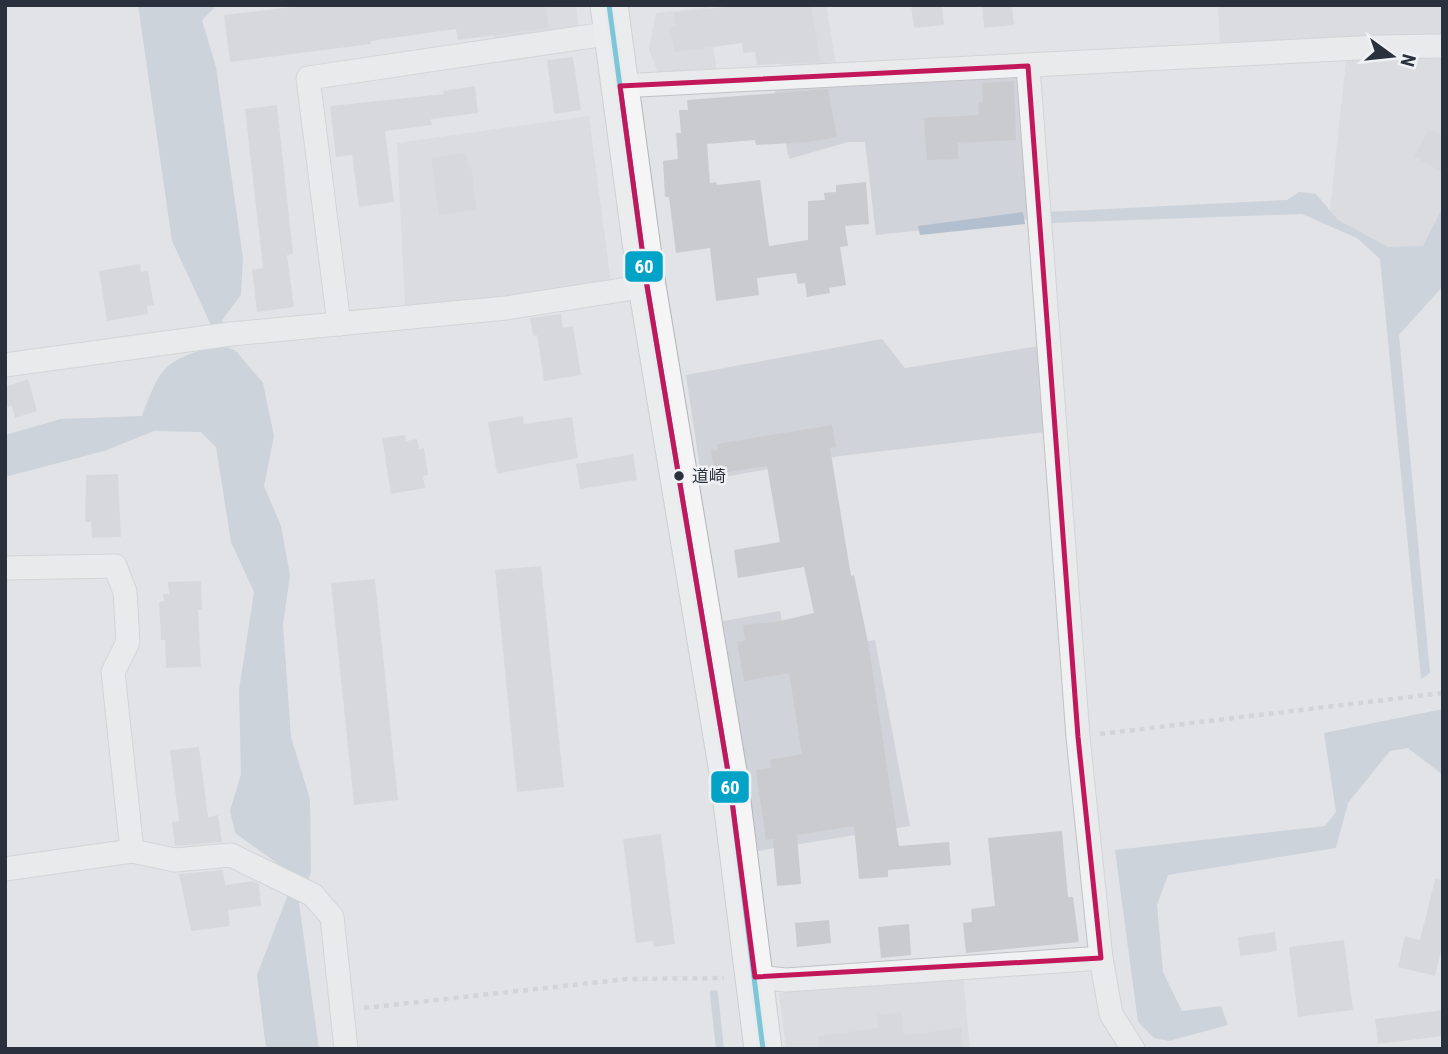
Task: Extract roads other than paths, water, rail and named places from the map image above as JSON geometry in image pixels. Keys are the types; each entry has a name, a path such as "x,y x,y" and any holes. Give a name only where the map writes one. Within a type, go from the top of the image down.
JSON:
{"highway":[{"path":"611,19 647,286 729,778 763,1049"}],"street":[{"path":"339,324 309,78 611,19"},
{"path":"620,86 1378,47 1443,47"},
{"path":"1028,66 1078,737 1101,958 1111,1014 1133,1049"},
{"path":"5,365 231,334 506,308 647,286"},
{"path":"5,568 115,566 125,592 128,642 113,672 132,851"},
{"path":"5,869 132,851 175,860 231,855 313,895 332,917 346,1049"},
{"path":"755,977 786,980 1101,958"}],"water":[{"path":"138,5 222,5 216,6 202,20 216,67 243,258 241,295 222,320 227,347 236,351 263,383 274,436 264,486 281,526 290,575 283,624 291,737 310,799 311,872 299,903 319,1049 266,1049 257,975 295,876 235,833 230,811 241,774 239,690 254,592 231,542 216,447 201,432 154,431 104,451 5,477 5,435 61,419 142,416 153,388 164,370 181,358 209,348 211,325 172,241"},
{"path":"1299,192 1316,194 1338,220 1388,247 1423,246 1443,207 1443,286 1399,335 1430,673 1421,679 1380,259 1357,238 1302,214 1050,223 1048,212 1287,200"},
{"path":"1023,212 1025,224 920,235 918,226"},
{"path":"1443,709 1443,775 1408,748 1390,751 1348,803 1336,848 1168,875 1157,905 1163,972 1182,1011 1221,1006 1228,1025 1169,1041 1154,1038 1138,1022 1115,850 1325,826 1336,812 1324,733"}],"waterway":[{"path":"714,994 720,1049"}],"place":[{"name":"道崎","path":"679,476"}]}
